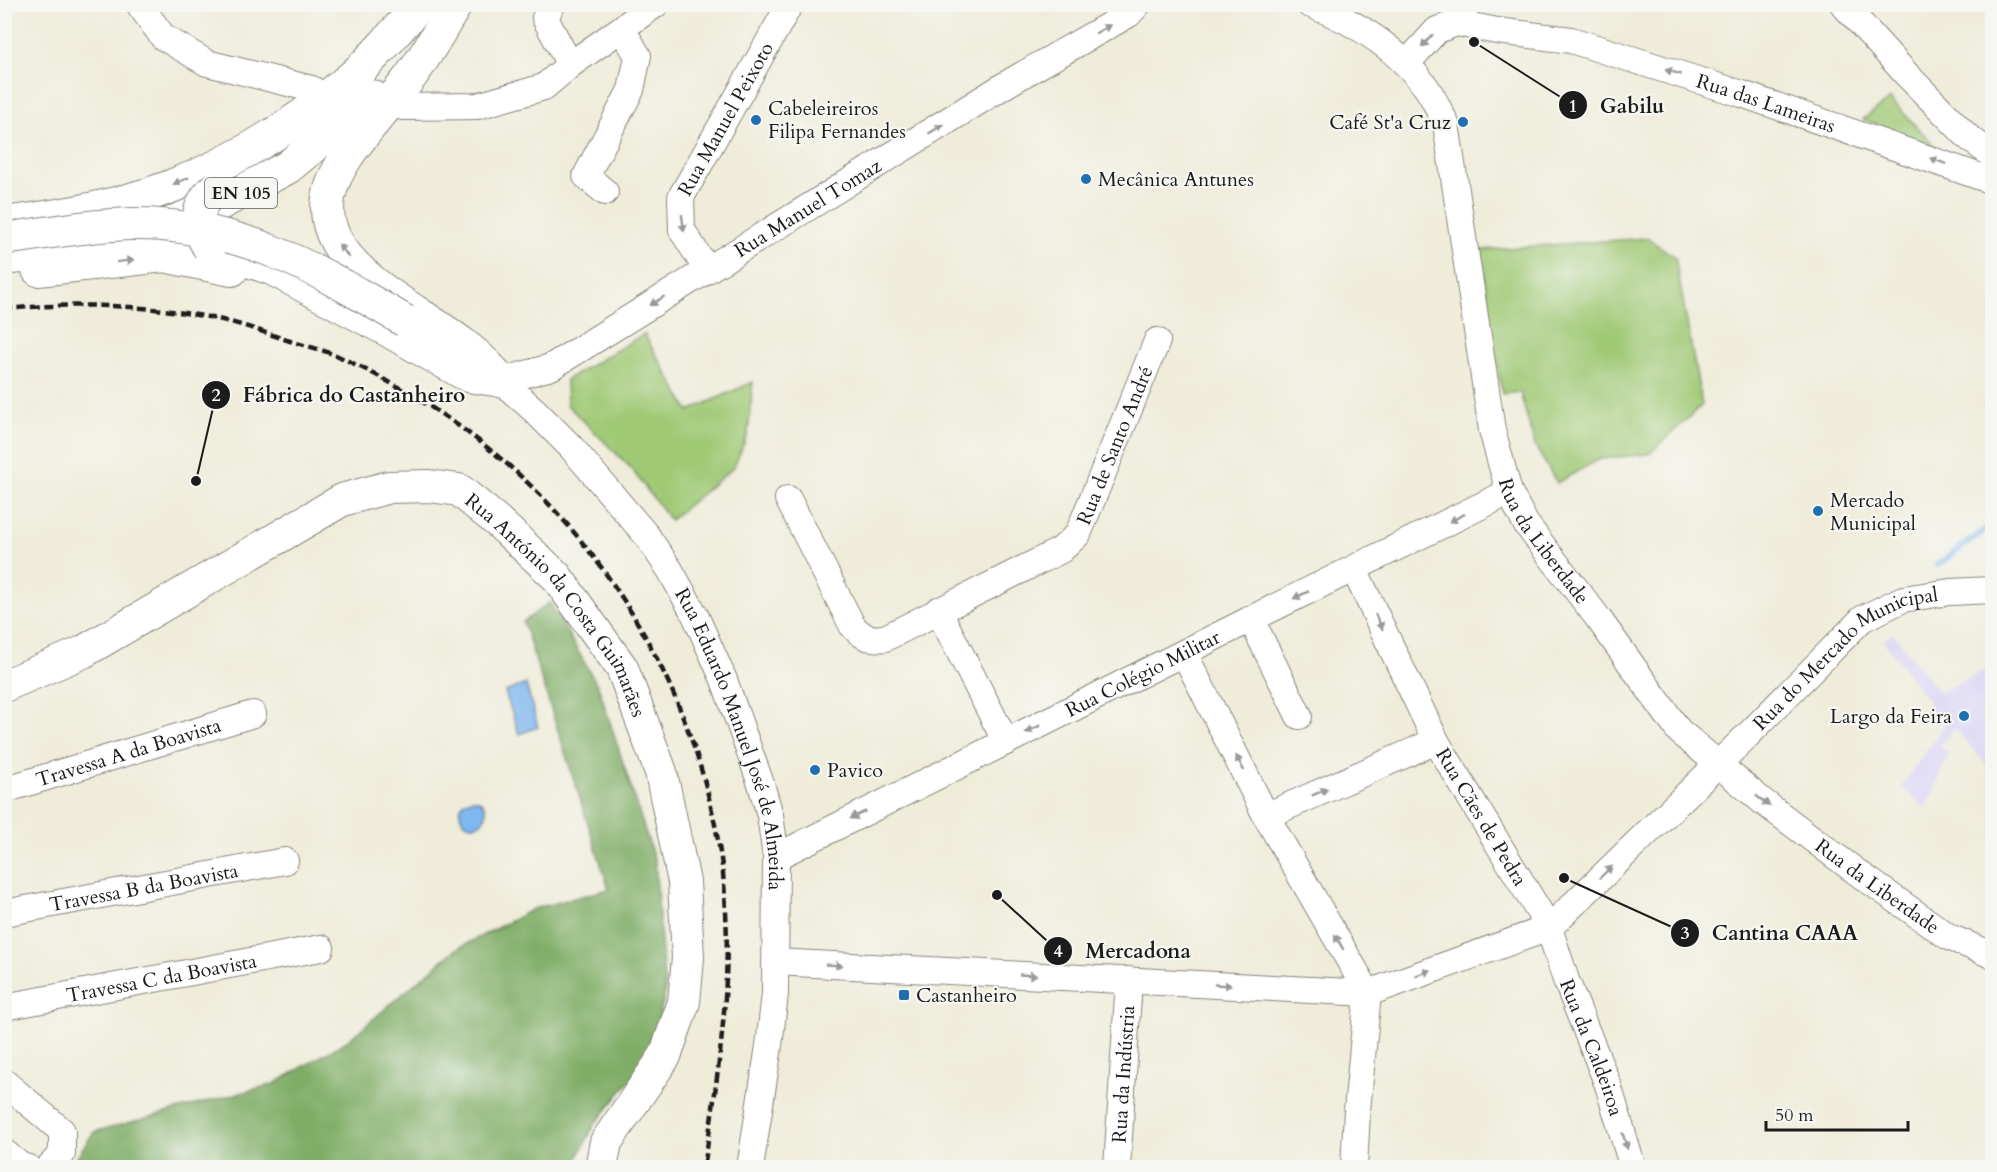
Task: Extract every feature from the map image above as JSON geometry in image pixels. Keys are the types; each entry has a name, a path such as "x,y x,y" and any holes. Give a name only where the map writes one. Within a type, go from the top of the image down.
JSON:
{"highway":[{"name":"EN 105","path":"4,223 115,204 167,188 228,161 283,130 352,76 420,4"},
{"name":"EN 105","path":"4,258 61,253 147,233 221,203 288,167 392,81 434,40 456,4"},
{"path":"434,40 406,84 356,142 338,168 327,202 329,226 340,249 360,270 383,290 490,366 501,381"}],"main road":[{"path":"399,28 392,51 328,113 268,156 217,186 208,194 198,215 200,234 209,248 272,269 366,318 468,376 501,381"},
{"path":"4,239 86,227 133,224 184,227 250,242 326,275 501,381"},
{"path":"4,273 164,256 303,286"},
{"name":"Rua António da Costa Guimarães","path":"4,686 83,651 342,500 389,487 429,486 459,490 482,508 556,576 622,668 660,772 684,882 688,958 684,1002 664,1056 606,1142 601,1167"}],"street":[{"path":"138,4 163,37 207,63 312,89"},
{"path":"552,4 544,18 570,65"},
{"path":"403,107 477,106 544,87 570,65 656,4"},
{"name":"Rua Manuel Peixoto","path":"707,270 682,230 681,197 790,4"},
{"name":"Rua Manuel Tomaz","path":"501,381 551,368 1010,82 1129,14 1138,4"},
{"name":"Rua da Liberdade","path":"1309,4 1383,42 1407,63 1428,89 1446,124 1492,430 1509,492 1526,524 1598,618 1679,731 1762,801 1858,873 1950,937 1992,955"},
{"path":"1844,4 1908,76 1968,138 1992,155"},
{"name":"Rua das Lameiras","path":"1407,63 1437,30 1457,14 1497,31 1571,40 1742,93 1992,181"},
{"path":"605,192 586,176 631,90 638,56 622,29"},
{"name":"Rua de Santo André","path":"788,499 852,625 859,634 870,639 885,638 1061,550 1078,534 1157,341"},
{"name":"Rua Eduardo Manuel José de Almeida","path":"501,381 571,447 646,536 670,570 695,615 724,680 761,784 770,815 776,858 775,994 750,1167"},
{"name":"Rua Colégio Militar","path":"776,858 1509,492"},
{"path":"1354,569 1436,741"},
{"name":"Rua do Mercado Municipal","path":"1549,928 1862,619 1903,599 1950,592 1992,590"},
{"path":"938,610 1006,742"},
{"path":"1251,619 1299,716"},
{"path":"1184,653 1266,816 1368,993 1354,1167"},
{"name":"Travessa A da Boavista","path":"4,790 253,714"},
{"name":"Rua Cães de Pedra","path":"1266,816 1436,741 1549,928"},
{"name":"Travessa B da Boavista","path":"4,913 285,861"},
{"path":"775,963 1368,993 1549,928"},
{"name":"Rua da Caldeiroa","path":"1549,928 1566,980 1608,1085 1633,1167"},
{"name":"Travessa C da Boavista","path":"4,1007 321,948"},
{"name":"Rua da Indústria","path":"1118,1167 1129,980"},
{"path":"4,1082 62,1131 62,1154 48,1167"},
{"path":"4,1152 21,1166 28,1167"}],"shaded area":[{"name":"Largo da Feira","path":"1893,633 1939,692 1992,667 1992,771 1954,728 1940,746 1949,753 1926,809 1901,787 1945,724 1927,708 1930,704 1883,640"}],"green space":[{"path":"1890,99 1939,150 1863,119"},
{"path":"1647,238 1675,257 1702,405 1649,454 1599,459 1557,483 1535,446 1520,392 1502,394 1480,250"},
{"path":"644,334 689,411 753,382 748,433 734,467 670,520 629,466 567,405 566,380"},
{"path":"550,602 599,688 655,862 665,993 650,1056 595,1124 573,1167 69,1168 94,1132 274,1084 347,1041 455,950 533,909 609,889 523,622"}],"water":[{"path":"526,684 538,727 519,734 505,692"},
{"path":"473,799 482,803 486,812 482,821 473,825 464,821 460,812 464,803"}],"waterway":[{"path":"1937,565 1992,525"}],"railway":[{"path":"4,309 55,306 158,309 239,324 334,355 396,386 474,437 522,477 578,537 609,579 662,669 683,716 700,765 713,815 722,866 727,942 724,1017 704,1168"}],"place":[{"name":"Gabilu","path":"1474,42"},
{"name":"Cabeleireiros Filipa Fernandes","path":"756,120"},
{"name":"Café St'a Cruz","path":"1463,122"},
{"name":"Mecânica Antunes","path":"1086,179"},
{"name":"Fábrica do Castanheiro","path":"196,481"},
{"name":"Mercado Municipal","path":"1818,511"},
{"name":"Largo da Feira","path":"1964,716"},
{"name":"Pavico","path":"815,770"},
{"name":"Cantina CAAA","path":"1564,878"},
{"name":"Mercadona","path":"997,895"},
{"name":"Castanheiro","path":"904,995"}]}
